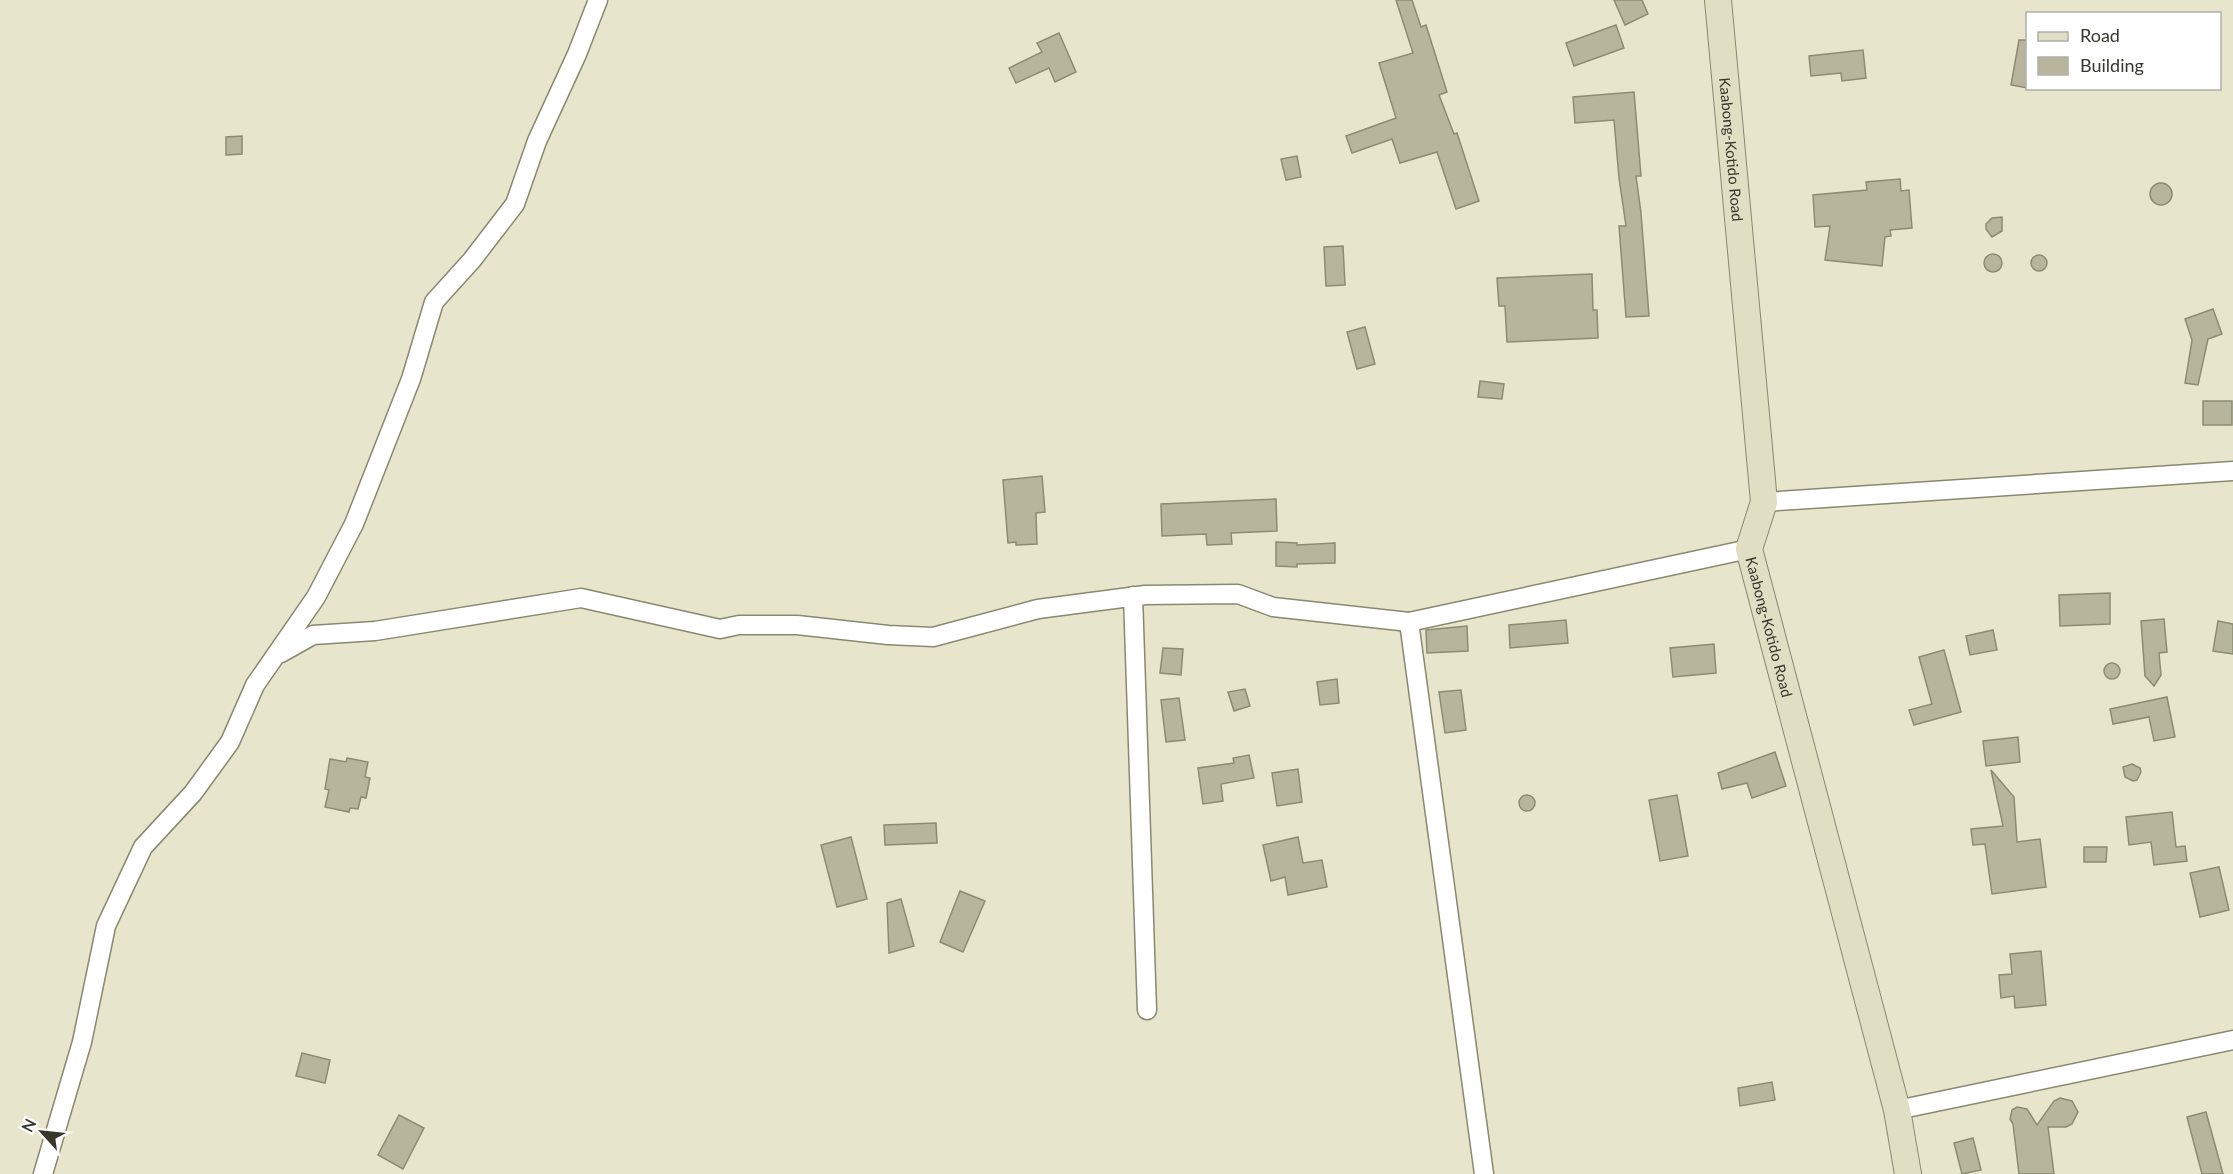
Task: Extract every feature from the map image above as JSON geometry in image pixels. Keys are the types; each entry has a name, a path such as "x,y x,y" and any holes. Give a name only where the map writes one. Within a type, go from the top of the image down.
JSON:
{"main road":[{"name":"Kaabong-Kotido Road","path":"1718,0 1764,502 1749,549 1897,1110 1908,1174"}],"street":[{"path":"43,1174 82,1042 106,926 143,847 193,793 230,742 255,685 316,597 354,524 411,379 434,302 472,260 515,204 537,141 577,54 598,0"},
{"path":"1764,502 2233,471"},
{"path":"276,655 313,635 375,631 581,598 720,629 739,625 796,624 888,635 933,637 1038,609 1133,596 1238,594 1273,607 1408,622 1749,549"},
{"path":"1133,596 1147,1010"},
{"path":"1408,622 1484,1174"},
{"path":"1897,1110 2233,1040"}],"building":[{"path":"1396,0 1412,0 1421,27 1426,25 1447,92 1439,95 1454,134 1457,133 1479,201 1456,209 1437,152 1400,163 1392,139 1352,153 1346,136 1396,118 1379,63 1413,53"},
{"path":"1614,0 1642,0 1648,14 1625,25"},
{"path":"1616,25 1624,48 1574,66 1566,43"},
{"path":"1059,33 1076,72 1055,82 1049,68 1016,83 1009,68 1042,52 1037,43"},
{"path":"2019,40 2026,40 2026,88 2011,85"},
{"path":"1863,50 1866,78 1842,81 1841,73 1811,76 1809,56"},
{"path":"1634,92 1641,176 1636,176 1649,316 1626,317 1619,226 1626,226 1614,120 1575,123 1573,97"},
{"path":"242,136 242,154 226,155 226,137"},
{"path":"1297,156 1301,177 1286,180 1281,159"},
{"path":"1900,179 1901,191 1909,190 1912,228 1890,230 1891,236 1885,237 1882,266 1825,260 1830,226 1815,227 1813,195 1867,190 1866,182"},
{"path":"2161,183 2169,186 2172,194 2169,202 2161,205 2153,202 2150,194 2153,186"},
{"path":"2002,217 2002,231 1992,237 1986,229 1986,224 1992,218"},
{"path":"1343,246 1345,285 1326,286 1324,247"},
{"path":"1993,254 1999,257 2002,263 1999,269 1993,272 1987,269 1984,263 1987,257"},
{"path":"2039,255 2045,257 2047,263 2045,269 2039,271 2033,269 2031,263 2033,257"},
{"path":"1592,274 1593,310 1597,310 1598,338 1507,342 1505,306 1499,306 1497,278"},
{"path":"2213,309 2222,334 2208,339 2198,385 2185,383 2192,340 2185,319"},
{"path":"1365,327 1375,364 1357,369 1347,332"},
{"path":"1480,381 1504,384 1502,399 1478,397"},
{"path":"2203,401 2232,401 2232,425 2203,425"},
{"path":"1042,476 1045,512 1036,513 1037,544 1008,543 1003,480"},
{"path":"1276,499 1277,531 1231,533 1232,544 1207,545 1206,534 1162,536 1161,504"},
{"path":"1276,542 1297,543 1297,545 1335,543 1335,563 1297,564 1297,567 1276,566"},
{"path":"2110,593 2110,624 2060,626 2059,595"},
{"path":"2164,619 2167,652 2159,653 2161,675 2154,686 2145,676 2141,621"},
{"path":"1566,620 1568,643 1510,648 1509,625"},
{"path":"2218,621 2233,624 2233,654 2213,651"},
{"path":"1467,626 1468,651 1427,653 1426,630"},
{"path":"1993,630 1997,650 1970,655 1966,636"},
{"path":"1714,644 1716,673 1673,677 1670,648"},
{"path":"1163,648 1183,649 1181,675 1160,673"},
{"path":"1944,650 1961,712 1914,725 1909,710 1932,704 1919,657"},
{"path":"2109,663 2115,663 2120,671 2118,677 2109,679 2104,674 2104,668"},
{"path":"1337,679 1339,703 1320,705 1317,682"},
{"path":"1245,689 1250,706 1234,711 1228,692"},
{"path":"1461,690 1466,730 1445,733 1439,692"},
{"path":"2167,697 2175,737 2154,741 2149,717 2113,724 2110,709"},
{"path":"1179,698 1185,740 1166,742 1161,700"},
{"path":"2018,737 2020,762 1986,766 1983,741"},
{"path":"1775,752 1786,786 1752,798 1747,783 1722,789 1718,773"},
{"path":"1249,755 1254,778 1221,784 1223,801 1203,804 1198,768 1234,763 1233,758"},
{"path":"347,758 368,762 365,777 370,778 366,798 361,797 358,809 350,808 349,812 325,807 329,790 325,789 330,759 346,762"},
{"path":"2132,764 2140,768 2141,772 2137,780 2133,781 2125,777 2123,767"},
{"path":"1298,769 1302,802 1277,806 1272,773"},
{"path":"1991,770 2014,797 2017,842 2040,839 2046,887 1992,894 1985,844 1973,845 1971,829 2003,826"},
{"path":"1524,795 1530,795 1535,803 1533,809 1524,811 1519,806 1519,800"},
{"path":"1677,795 1688,856 1660,861 1649,800"},
{"path":"2172,812 2176,847 2185,846 2187,861 2154,865 2151,842 2129,845 2126,817"},
{"path":"936,823 937,843 885,845 884,825"},
{"path":"851,837 867,899 837,907 821,845"},
{"path":"1298,837 1303,863 1322,860 1327,887 1288,895 1285,877 1271,881 1263,845"},
{"path":"2084,847 2107,847 2106,862 2084,862"},
{"path":"2219,867 2229,910 2200,917 2190,873"},
{"path":"960,891 985,901 963,952 940,942"},
{"path":"901,899 914,946 889,953 887,903"},
{"path":"2041,951 2046,1005 2015,1008 2014,996 2001,998 1999,975 2012,974 2010,954"},
{"path":"302,1053 330,1060 325,1083 296,1076"},
{"path":"1772,1082 1775,1100 1740,1106 1738,1088"},
{"path":"2060,1098 2072,1101 2078,1112 2072,1124 2066,1127 2048,1127 2054,1174 2019,1174 2013,1124 2010,1119 2012,1110 2017,1107 2027,1109 2037,1125 2054,1101"},
{"path":"2206,1112 2223,1174 2202,1174 2187,1117"},
{"path":"399,1115 424,1128 403,1169 378,1155"},
{"path":"1973,1138 1981,1170 1962,1174 1954,1143"}]}
